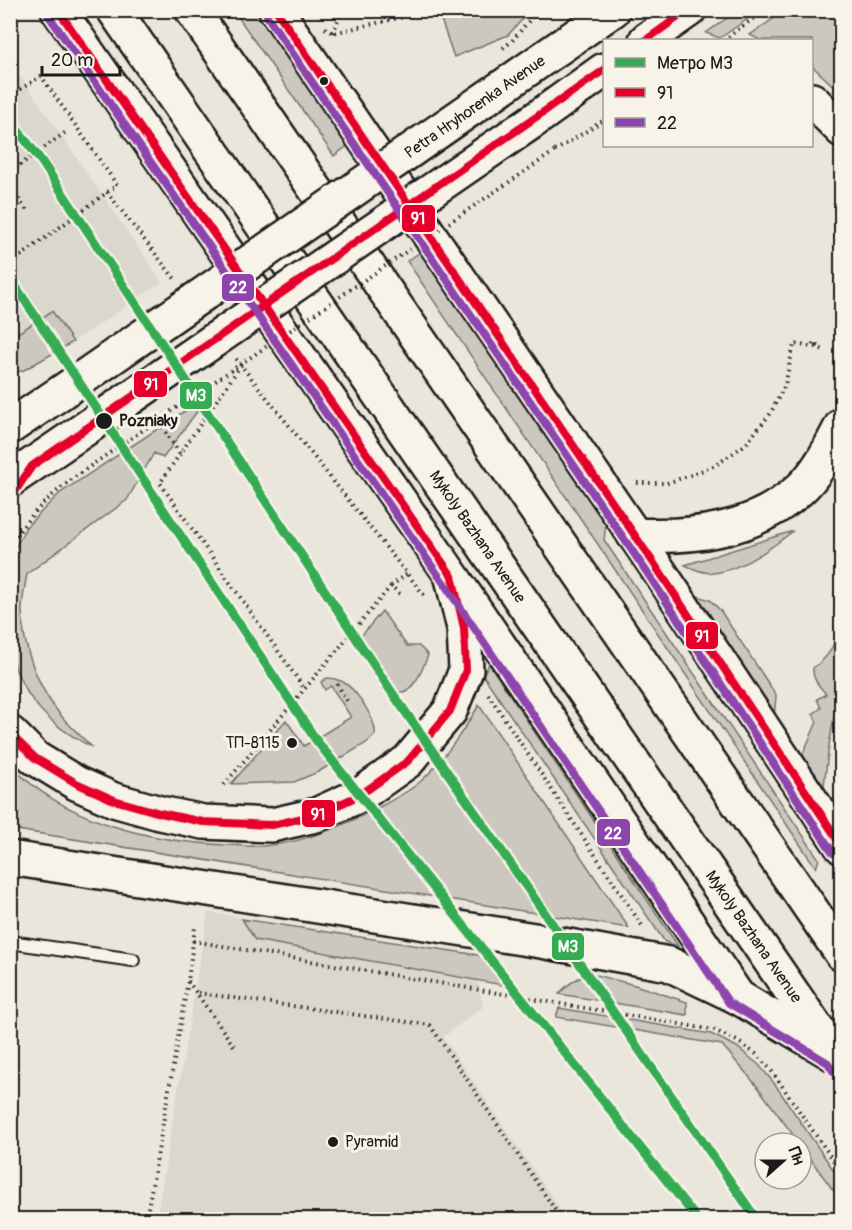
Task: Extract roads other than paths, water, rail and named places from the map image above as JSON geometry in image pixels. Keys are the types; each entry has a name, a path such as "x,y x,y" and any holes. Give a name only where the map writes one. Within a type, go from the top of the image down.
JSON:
{"main road":[{"path":"58,10 452,576 738,997"},
{"name":"Mykoly Bazhana Avenue","path":"114,10 838,1060"},
{"path":"192,10 842,954"},
{"path":"276,10 634,535 842,847"},
{"path":"563,46 575,10"},
{"name":"Petra Hryhorenka Avenue","path":"11,426 613,10"},
{"path":"647,39 688,10"},
{"path":"10,500 21,473 603,71"},
{"path":"813,101 842,130"},
{"path":"634,535 659,536 730,529 766,513 799,490 826,456 842,425"},
{"path":"10,733 35,758 76,783 114,800 160,813 204,822 272,825 316,815 360,795 408,761 450,711 465,670 464,628 452,576"},
{"path":"10,858 542,941 669,964 738,997 838,1060"}],"lane":[{"path":"10,942 133,960"}],"metro line":[{"name":"M3","path":"10,120 42,162 391,691 757,1220"},
{"name":"M3","path":"10,278 316,740 698,1220"}],"place":[{"name":"Pozniaky","path":"104,421"},
{"name":"ТП-8115","path":"292,743"},
{"name":"Pyramid","path":"333,1142"}]}
